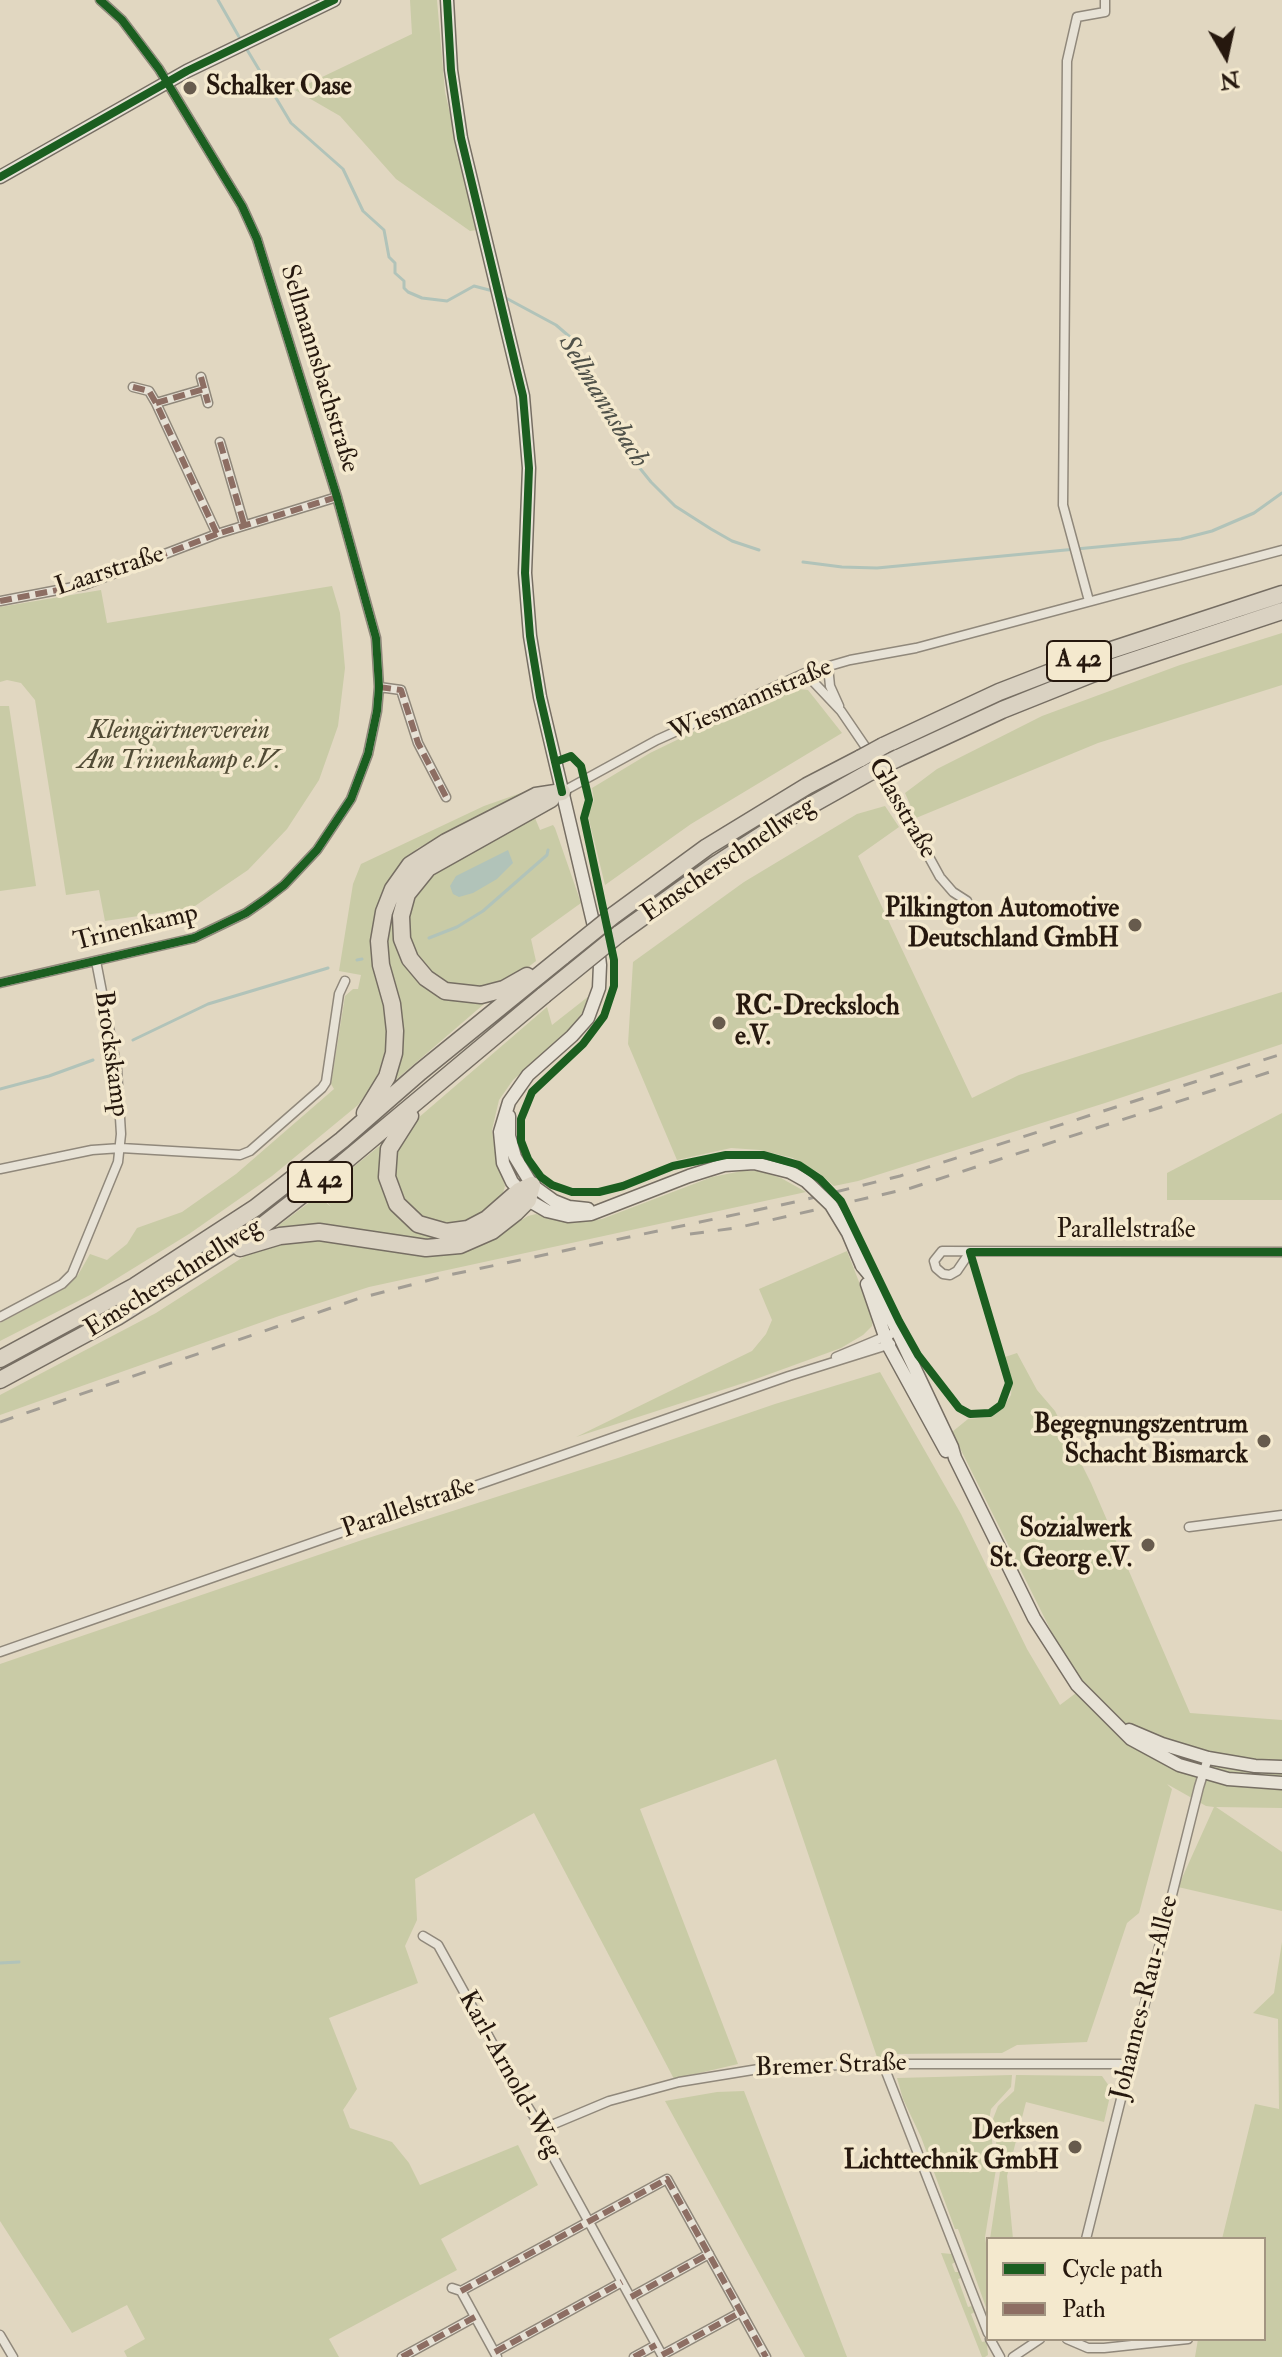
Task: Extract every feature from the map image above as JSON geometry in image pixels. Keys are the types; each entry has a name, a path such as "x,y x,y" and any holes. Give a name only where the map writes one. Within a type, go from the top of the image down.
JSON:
{"highway":[{"name":"Emscherschnellweg","path":"0,1380 117,1317 262,1226 343,1163 619,934 715,865 866,765 883,746 999,692 1072,664 1282,594"},
{"name":"Emscherschnellweg","path":"0,1359 90,1312 255,1208 342,1140 538,973 707,847 807,786 866,765 898,758 1002,710 1092,674 1282,611"},
{"path":"538,973 494,993 469,996 445,991 426,978 410,959 402,939 401,916 407,894 428,868 562,792"},
{"path":"342,1140 375,1100 387,1077 394,1053 392,1004 381,965 379,941 384,912 393,889 410,865 446,842 536,796 562,792"},
{"path":"437,1084 401,1127 389,1149 387,1177 397,1204 425,1227 446,1232 461,1231 487,1219 526,1192"},
{"path":"194,1268 250,1244 307,1233 345,1235 426,1248 448,1247 492,1231 526,1192"}],"main road":[{"path":"0,177 167,82 334,0"},
{"path":"447,0 451,70 461,138 519,374 526,423 529,486 525,573 530,636 540,697 597,939 599,988 593,1008 582,1026 514,1093 505,1112 500,1143 503,1163 526,1192 547,1211 568,1216 591,1214 698,1172 724,1165 754,1163 790,1172 806,1181 831,1205 848,1233 892,1338 945,1450 955,1458 1034,1618 1077,1685 1131,1739 1179,1765 1241,1780 1282,1783"},
{"path":"1116,1722 1145,1738 1208,1758 1282,1767"}],"street":[{"name":"Sellmannsbachstraße","path":"100,0 134,34 167,82 242,206 257,239 337,497 376,638 379,687"},
{"path":"1089,601 1063,505 1067,61 1077,17 1105,12 1105,0"},
{"path":"201,377 208,403"},
{"path":"133,387 149,391 156,403 217,534"},
{"path":"156,403 204,389"},
{"path":"220,442 244,524"},
{"name":"Laarstraße","path":"0,601 84,585 244,524 337,497"},
{"name":"Wiesmannstraße","path":"562,792 657,740 805,673 916,648 1282,550"},
{"name":"Glasstraße","path":"828,666 830,686 841,711"},
{"name":"Glasstraße","path":"805,673 841,711 886,777 940,877 953,892 967,901"},
{"path":"379,687 401,690 418,743 446,797"},
{"name":"Trinenkamp","path":"0,983 194,938 246,913 284,885 317,850 351,799 372,738 379,687"},
{"name":"Brockskamp","path":"0,1317 62,1284 72,1274 115,1173 121,1148 117,1069 96,961"},
{"name":"Brockskamp","path":"121,1148 240,1155 250,1151 326,1082 339,994 345,981"},
{"path":"0,1169 67,1154 121,1148"},
{"name":"Parallelstraße","path":"970,1252 1282,1252"},
{"name":"Parallelstraße","path":"0,1652 892,1338"},
{"path":"1189,1527 1282,1515"},
{"name":"Johannes-Rau-Allee","path":"1087,2237 1208,1758"},
{"name":"Karl-Arnold-Weg","path":"423,1936 438,1945 542,2129 550,2151 663,2356 741,2312"},
{"path":"883,2064 986,2328"},
{"name":"Bremer Straße","path":"542,2129 609,2101 698,2078 788,2066 1130,2064"},
{"path":"622,2282 496,2354 456,2290 667,2179 766,2357"},
{"path":"631,2297 709,2254"},
{"path":"402,2357 475,2317"},
{"path":"0,2335 13,2357"},
{"path":"1013,2357 1037,2341"},
{"path":"1072,2341 1088,2348 1169,2341"},
{"path":"634,2357 656,2345"}],"green space":[{"path":"410,0 437,0 445,92 477,230 470,231 396,179 340,116 295,90 412,34"},
{"name":"Kleingärtnerverein Am Trinenkamp e.V.","path":"332,586 340,613 345,668 338,726 319,780 287,829 248,870 192,908 105,921 99,890 66,895 35,700 21,683 0,682 0,607 101,590 107,623"},
{"path":"1282,633 1282,685 1098,743 916,818 905,793 937,769 1042,716 1180,665"},
{"path":"784,688 808,690 842,733 691,824 605,885 589,820 588,810 594,801 592,788 650,753"},
{"path":"0,706 9,706 36,886 0,891"},
{"path":"538,787 418,848 400,865 384,888 372,935 388,1041 376,1080 358,1105 272,1176 189,1234 90,1295 0,1341 0,1323 60,1291 78,1275 90,1254 107,1260 127,1244 137,1228 182,1212 236,1174 334,1089 331,1084 345,996 358,989 361,975 339,971 353,884 361,864 484,806"},
{"path":"885,806 899,827 858,856 972,1098 1019,1075 1282,992 1282,1044 1105,1103 834,1186 793,1158 760,1150 731,1148 677,1160 628,1044 633,962 744,882 857,814"},
{"path":"535,818 540,830 553,825 555,828 581,903 531,939 536,961 513,979 487,989 441,982 416,957 408,938 409,907 420,883 447,862"},
{"path":"402,893 416,975 491,998 391,1084 385,942 390,909"},
{"path":"589,996 584,1010 569,1031 513,1080 499,1100 492,1130 496,1159 505,1186 501,1200 471,1222 442,1226 412,1213 393,1184 394,1151 410,1125 547,1007 552,1025"},
{"path":"1282,1113 1282,1200 1167,1200 1167,1173"},
{"path":"388,1139 383,1188 448,1237 441,1241 267,1234 314,1199 316,1202 321,1198 331,1207 322,1196 332,1189 330,1186"},
{"path":"759,1171 781,1178 806,1192 369,1287 0,1415 0,1395 156,1313 248,1254 272,1245 311,1239 340,1240 421,1255 453,1254 481,1245 528,1216 536,1214 571,1223 602,1219 712,1177"},
{"path":"847,1251 873,1318 872,1326 863,1335 841,1348 756,1379 576,1437 752,1351 766,1334 772,1320 759,1289"},
{"path":"1017,1353 1037,1390 1055,1411 1091,1483 1190,1713 1282,1720 1282,1808 1216,1807 1282,1852 1282,1911 1178,1887 1214,1807 1206,1806 1167,1784 1172,1789 1139,1913 1127,1923 1087,2042 1017,2045 1002,2053 895,2054 879,2063 776,1759 640,1809 738,2064 674,2079 534,1813 415,1879 417,1920 405,1946 418,1983 329,2018 357,2089 343,2110 350,2128 392,2142 409,2163 420,2185 518,2145 538,2185 441,2239 457,2270 329,2339 339,2357 127,2357 124,2351 145,2339 127,2305 72,2333 0,2221 0,1664 362,1540 880,1372 961,1514 1027,1649 1060,1705 1084,1687 1067,1663 952,1432 968,1419 992,1417 1002,1409 1011,1395 1012,1383 1005,1357"},
{"path":"1282,1942 1282,2357 1195,2357 1198,2341 1266,2341 1266,2237 1222,2237 1255,2104 1279,2109 1278,2019 1253,2013 1274,1993"},
{"path":"1012,2075 1011,2087 991,2109 989,2120 996,2169 985,2237 986,2307 958,2229 955,2229 897,2078"},
{"path":"1016,2075 1102,2076 1109,2086 1110,2096 1104,2122 1026,2102 1007,2176 1013,2237 990,2237 1000,2172 993,2119 998,2106 1014,2091"},
{"path":"744,2091 847,2357 805,2357 665,2101"},
{"path":"941,2253 952,2254 955,2262 952,2264 955,2272 959,2272 961,2278 958,2279 968,2307 972,2306 975,2312 971,2314 982,2342 986,2341 987,2344 988,2355 985,2357 982,2357"}],"shaded area":[{"path":"508,850 513,863 497,879 473,893 459,897 453,894 450,886 456,876"}],"waterway":[{"name":"Sellmannsbach","path":"218,0 242,42"},
{"name":"Sellmannsbach","path":"246,48 291,123 343,169 363,211 384,230 389,257 395,263 395,273 404,281 408,292 422,298 447,301 474,286 493,291"},
{"name":"Sellmannsbach","path":"504,297 556,325 570,337 626,451 675,506 732,541 759,550"},
{"name":"Sellmannsbach","path":"803,562 877,568 1181,539 1212,531 1254,513 1282,493"},
{"path":"429,938 457,927 483,911 547,855 548,850"},
{"path":"357,960 362,959"},
{"path":"133,1040 208,1004 328,968"},
{"path":"0,1089 93,1060"},
{"path":"0,1963 19,1962"}],"railway":[{"path":"0,1422 360,1298 449,1275 795,1202 900,1176 1282,1054"},
{"path":"690,1234 736,1228 911,1188 1282,1068"}],"marked path":[{"path":"201,377 208,403"},
{"path":"133,387 149,391 156,403 217,534 337,497"},
{"path":"156,403 204,389"},
{"path":"220,442 244,524"},
{"path":"0,601 84,585 217,534"},
{"path":"379,687 401,690 418,743 446,797"},
{"path":"461,2291 667,2179 766,2357"},
{"path":"631,2297 709,2254"},
{"path":"495,2352 622,2282"},
{"path":"662,2355 741,2312"},
{"path":"402,2357 475,2317"},
{"path":"634,2357 656,2345"}],"cycle path":[{"path":"0,983 194,938 246,913 266,899 317,850 351,799 368,754 377,711 376,638 337,497 257,239 242,206 159,69 122,20 100,0"},
{"path":"0,177 187,71 334,0"},
{"path":"447,0 451,70 461,138 523,396 529,468 525,573 530,636 540,697 562,792"},
{"path":"555,762 571,756 581,766 589,800 584,818 614,960 614,986 604,1016 583,1044 532,1092 521,1119 521,1141 528,1159 541,1177 552,1185 572,1192 599,1192 673,1166 726,1155 764,1155 799,1165 820,1179 841,1201 918,1355 959,1408 970,1414 990,1413 1001,1405 1009,1383 970,1252 1282,1252"}],"place":[{"name":"Schalker Oase","path":"190,88"},
{"name":"Pilkington Automotive Deutschland GmbH","path":"1135,925"},
{"name":"RC-Drecksloch e.V.","path":"719,1023"},
{"name":"Begegnungszentrum Schacht Bismarck","path":"1264,1441"},
{"name":"Sozialwerk St. Georg e.V.","path":"1148,1545"},
{"name":"Derksen Lichttechnik GmbH","path":"1075,2147"}]}
